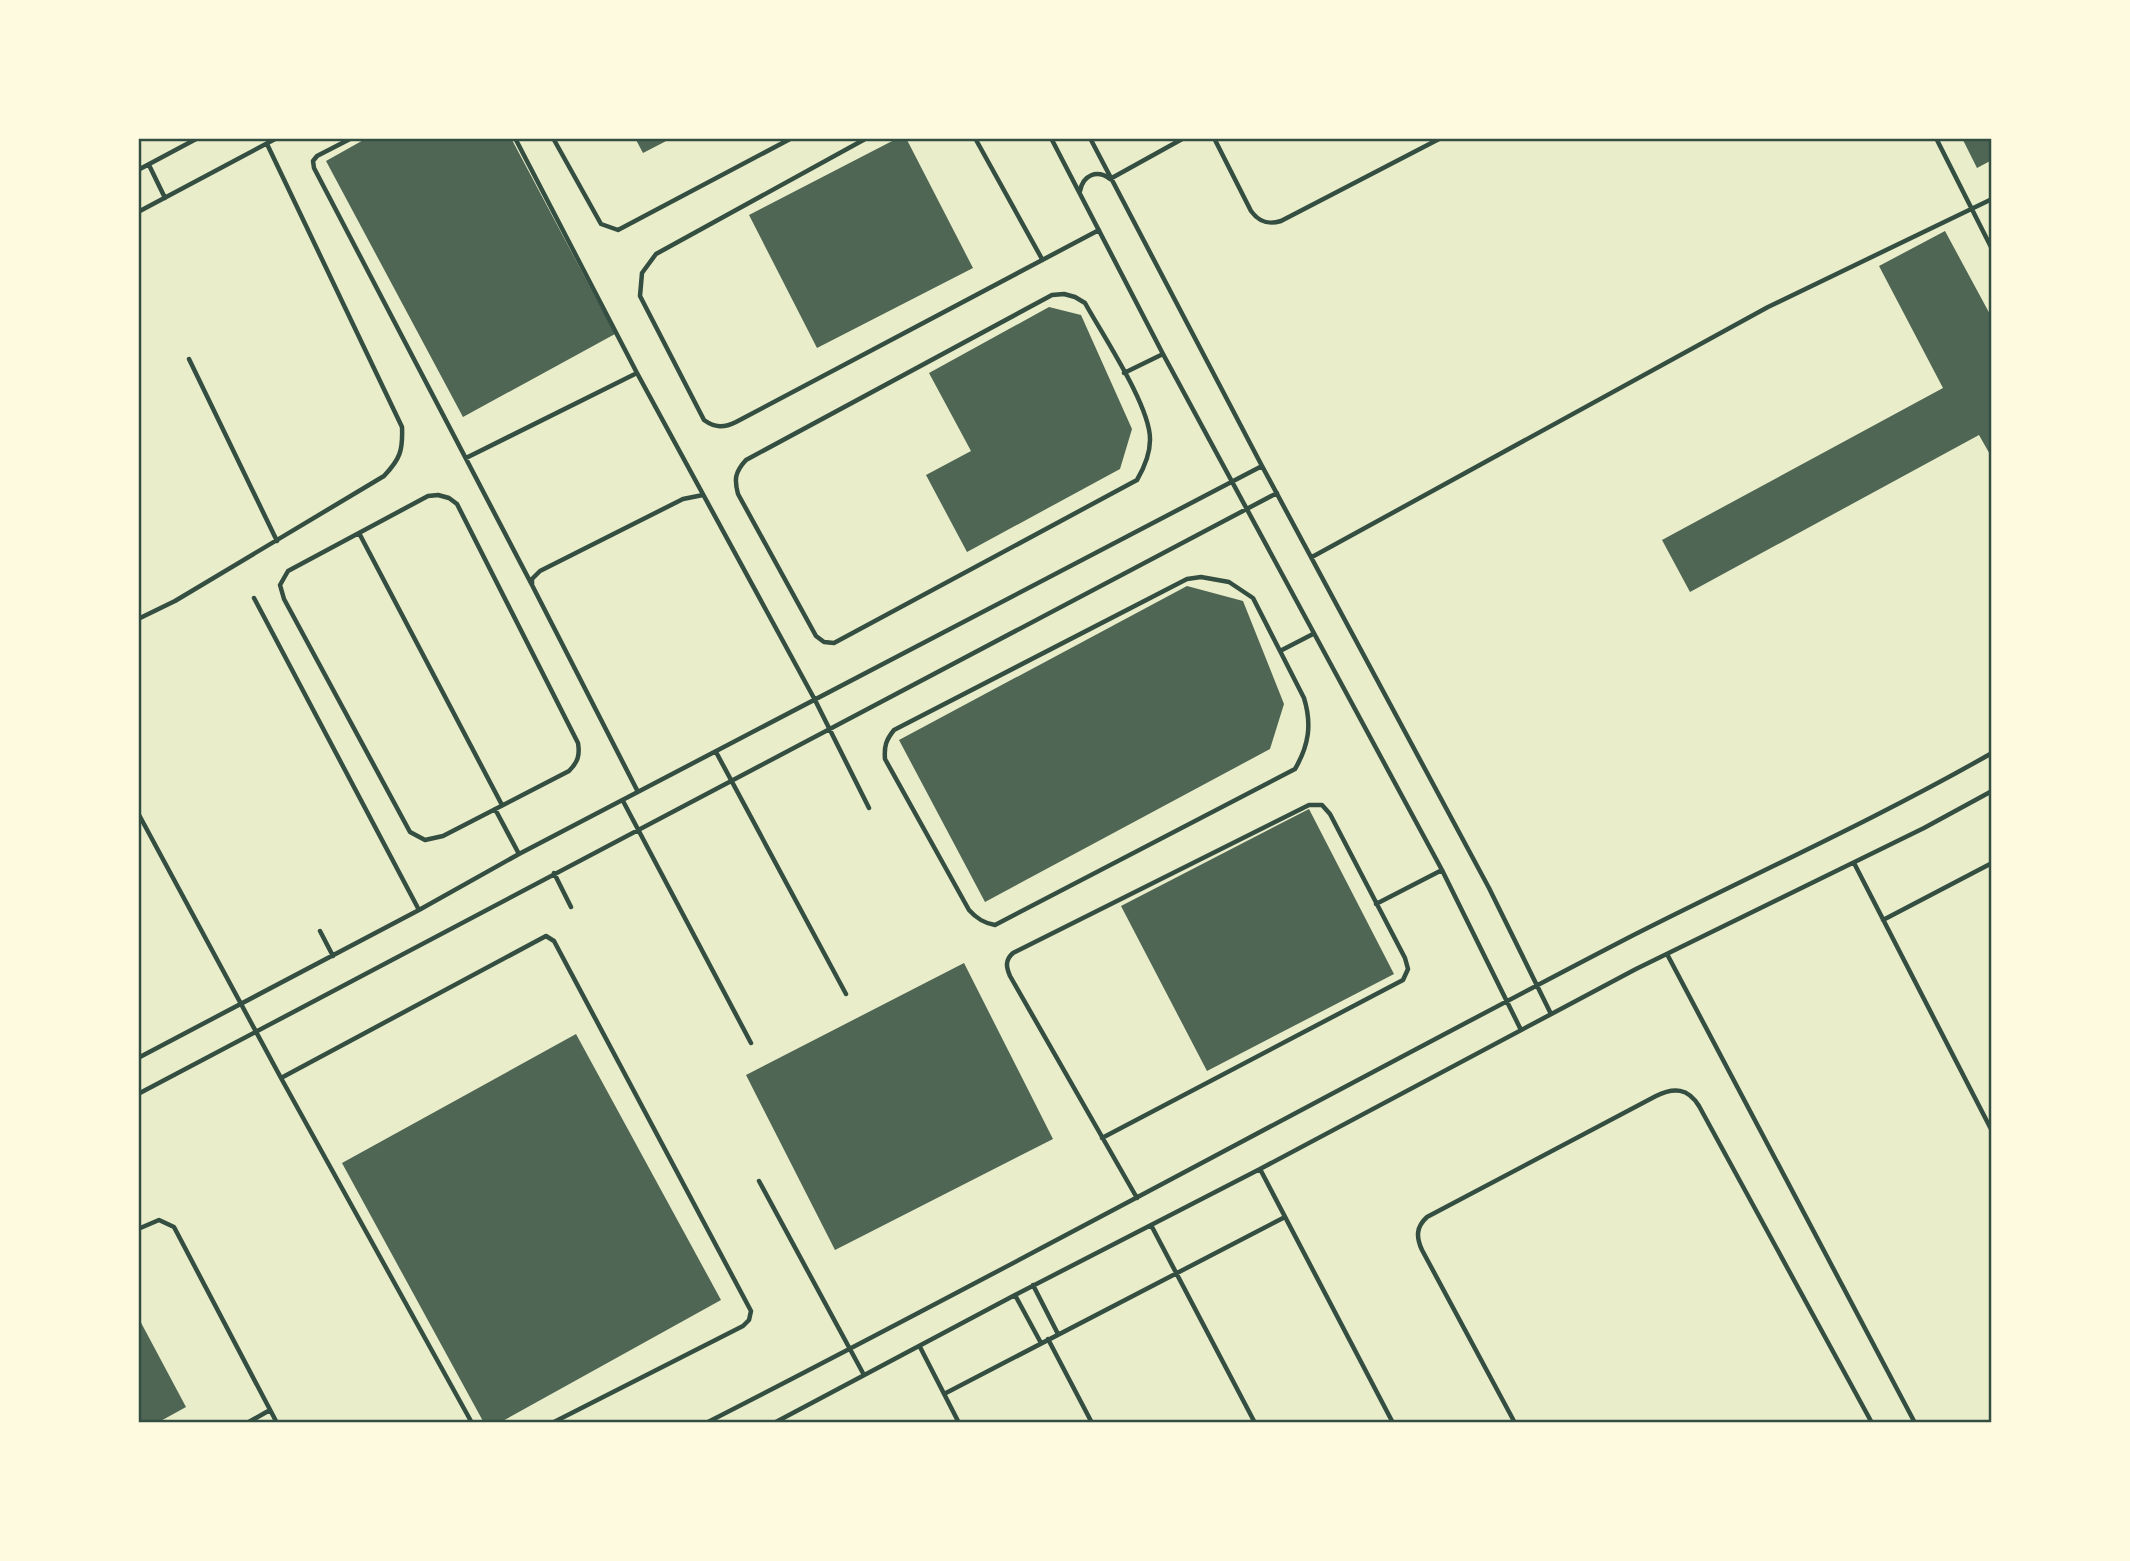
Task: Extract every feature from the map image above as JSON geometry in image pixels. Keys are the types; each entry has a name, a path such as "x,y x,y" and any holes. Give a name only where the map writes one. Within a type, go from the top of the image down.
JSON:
{"lane":[{"path":"138,170 198,138"},
{"path":"138,212 277,138"},
{"path":"352,138 317,156 313,161 314,168 638,793"},
{"path":"515,138 637,373 815,701 869,808"},
{"path":"553,138 601,224 618,230 792,138"},
{"path":"867,138 656,254 648,262 640,284 640,296 704,420 711,425 720,427 736,422 1099,230"},
{"path":"975,138 1042,260"},
{"path":"1051,138 1163,354 1442,870 1521,1030"},
{"path":"1090,138 1262,466 1489,888 1551,1014"},
{"path":"1111,179 1184,138"},
{"path":"1214,138 1251,211 1256,218 1273,223 1441,138"},
{"path":"1936,138 1992,249"},
{"path":"138,619 175,601 384,476 397,462 403,445 402,427 395,411 267,144"},
{"path":"149,165 165,198"},
{"path":"1081,195 1082,184 1090,176 1101,174 1111,179"},
{"path":"1311,557 1768,307 1992,199"},
{"path":"1064,294 1085,303 1124,373 1149,425 1149,454 1137,481 834,643 824,642 816,636 738,494 734,482 737,469 746,460 1052,295 1064,294"},
{"path":"1124,373 1163,354"},
{"path":"189,359 277,541"},
{"path":"466,458 637,373"},
{"path":"138,1058 419,911 519,854 1262,466"},
{"path":"138,1094 1277,493"},
{"path":"532,585 532,579 540,571 682,499 704,495"},
{"path":"428,496 449,498 457,504 578,743 578,758 569,771 434,839 425,840 410,832 284,599 280,585 288,571 359,533 428,496"},
{"path":"359,533 502,805"},
{"path":"1187,579 1215,579 1241,589 1253,598 1280,651 1304,698 1308,712 1307,742 1295,769 995,925 985,923 969,910 886,759 884,748 887,738 894,730 1187,579"},
{"path":"254,598 419,911"},
{"path":"1280,651 1313,634"},
{"path":"716,752 846,994"},
{"path":"706,1423 851,1350 1623,941 1911,799 1992,753"},
{"path":"774,1423 1033,1285 1260,1170 1551,1014 1924,828 1992,791"},
{"path":"623,801 751,1043"},
{"path":"1102,1138 1404,980 1407,964 1328,811 1322,805 1313,804 1010,956 1006,964 1010,976 1102,1138 1137,1198"},
{"path":"495,808 519,854"},
{"path":"138,813 240,1004 472,1423"},
{"path":"1854,863 1992,1131"},
{"path":"1883,919 1992,863"},
{"path":"1376,904 1442,870"},
{"path":"555,873 571,907"},
{"path":"320,931 333,956"},
{"path":"281,1078 544,937 553,939 751,1311 750,1320 743,1326 552,1423"},
{"path":"1667,954 1915,1423"},
{"path":"1515,1423 1422,1250 1417,1232 1420,1223 1656,1096 1676,1089 1686,1091 1694,1097 1872,1423"},
{"path":"1260,1170 1393,1423"},
{"path":"759,1181 864,1376"},
{"path":"944,1394 1285,1217"},
{"path":"138,1229 159,1220 174,1227 277,1423"},
{"path":"1151,1225 1255,1423"},
{"path":"1033,1285 1058,1334"},
{"path":"1015,1295 1041,1343"},
{"path":"1048,1339 1092,1423"},
{"path":"919,1347 959,1423"},
{"path":"247,1423 270,1410"}],"building":[{"path":"367,138 511,138 615,334 463,417 326,161"},
{"path":"635,138 672,138 643,153"},
{"path":"898,138 906,138 973,268 817,348 749,215"},
{"path":"1962,138 1992,138 1992,160 1977,168"},
{"path":"1945,231 1992,318 1992,458 1979,435 1690,592 1662,540 1943,388 1879,266"},
{"path":"1049,307 1081,315 1132,429 1120,469 967,552 926,475 971,451 929,373"},
{"path":"1187,586 1243,601 1284,704 1270,749 985,902 899,740"},
{"path":"1309,809 1394,974 1207,1071 1121,906"},
{"path":"964,963 1053,1139 835,1250 746,1075"},
{"path":"576,1034 721,1300 499,1423 484,1423 342,1163"},
{"path":"138,1317 186,1407 157,1423 138,1423"}]}
